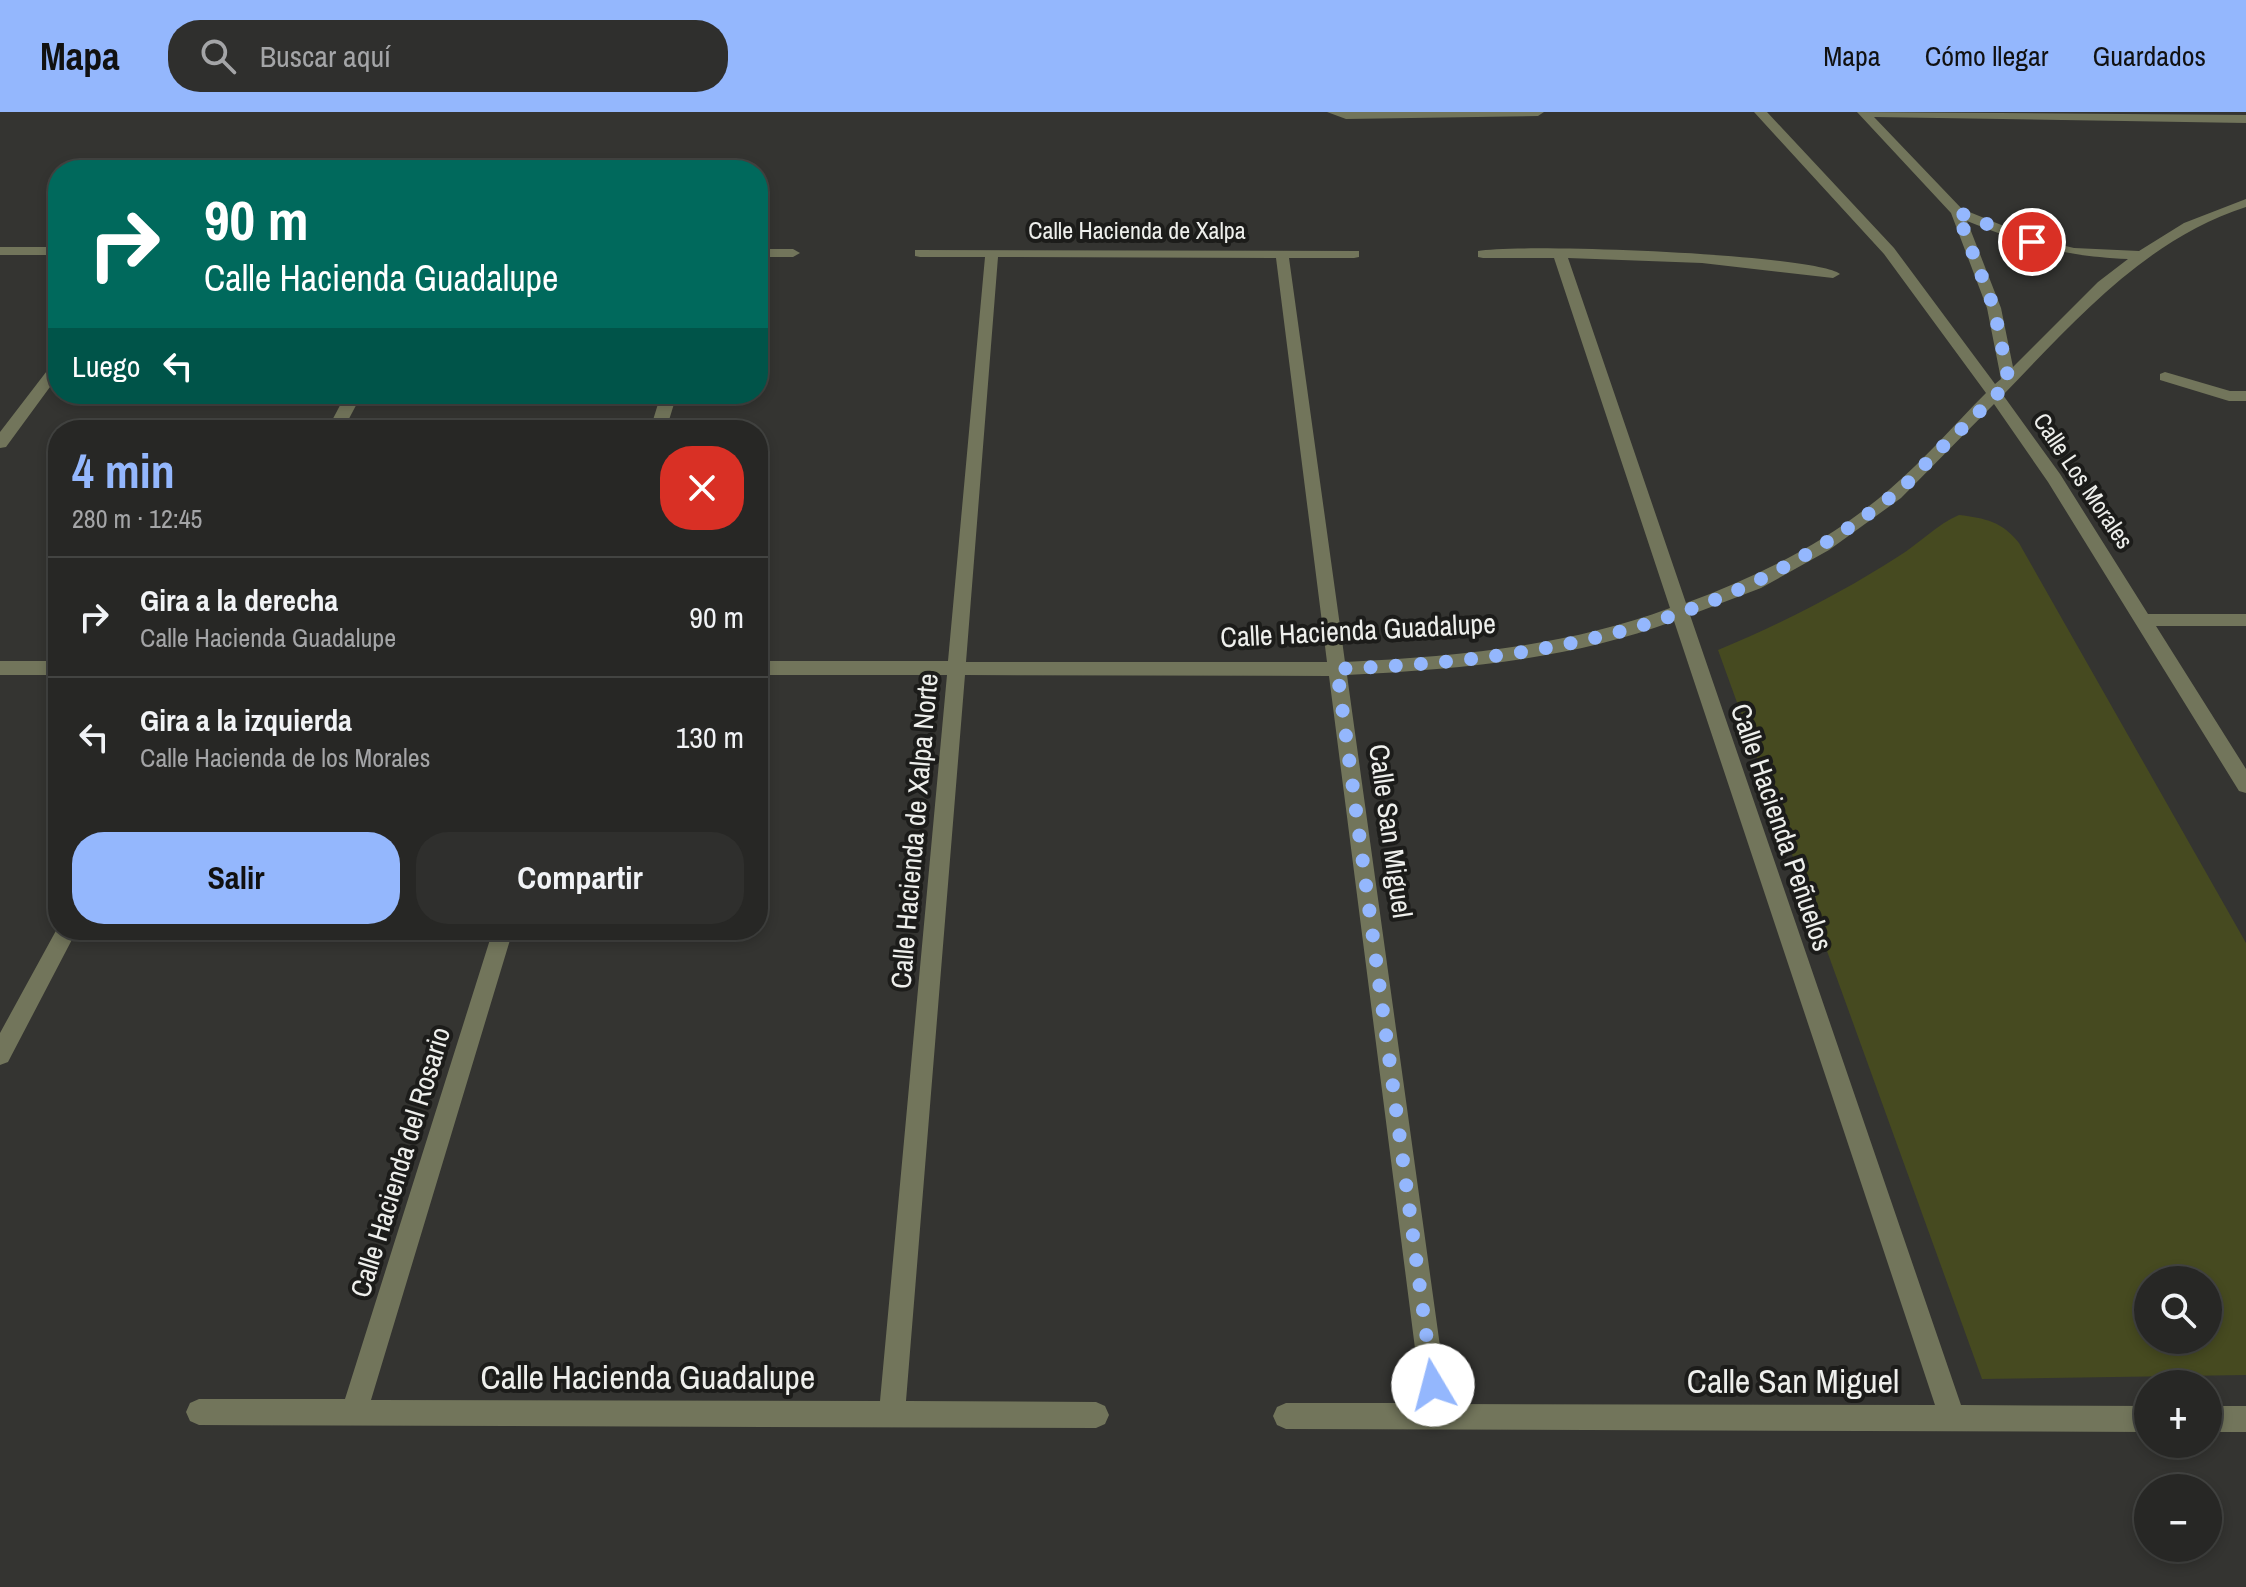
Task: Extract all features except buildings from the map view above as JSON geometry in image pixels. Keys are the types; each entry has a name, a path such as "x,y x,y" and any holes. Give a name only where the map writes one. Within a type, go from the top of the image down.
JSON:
{"street":[{"path":"1340,113 1538,112"},
{"name":"Calle Los Morales","path":"1760,112 1889,251 1996,396 2054,478 2146,620 2246,785"},
{"path":"1864,112 2246,119"},
{"path":"1864,112 1957,212 1994,308 2009,382"},
{"name":"Calle Hacienda Guadalupe","path":"768,668 1337,669 1448,663 1543,650 1625,632 1755,584 1823,546 1895,494 1996,396 2103,285 2139,255 2210,216 2246,203"},
{"path":"1957,212 2032,242 2074,252 2139,255"},
{"path":"0,251 48,251"},
{"path":"768,253 793,253"},
{"name":"Calle Hacienda de Xalpa","path":"920,253 1354,254"},
{"name":"Calle Hacienda de Xalpa Norte","path":"892,1414 992,253"},
{"name":"Calle Hacienda Peñuelos","path":"1559,253 1952,1418"},
{"name":"Calle San Miguel","path":"1282,254 1437,1416"},
{"path":"1483,254 1696,256 1768,263 1833,274"},
{"path":"2165,377 2229,396 2246,396"},
{"path":"0,443 48,379"},
{"path":"2146,620 2246,620"},
{"path":"0,668 48,668"},
{"path":"0,1055 62,940"},
{"name":"Calle Hacienda del Rosario","path":"354,1413 500,940"},
{"name":"Calle Hacienda Guadalupe","path":"199,1412 1096,1415"},
{"name":"Calle San Miguel","path":"1286,1416 2134,1419"},
{"path":"2222,1419 2246,1419"}],"green space":[{"path":"1959,515 1977,518 2007,530 2019,543 2246,943 2246,1375 2222,1375 2222,1370 2134,1370 2134,1377 1982,1379 1718,650 1855,583 1907,551"}],"route":[{"path":"1433,1385 1337,669 1448,663 1543,650 1625,632 1755,584 1823,546 1895,494 2009,382 1994,308 1957,212 2032,242"}]}
